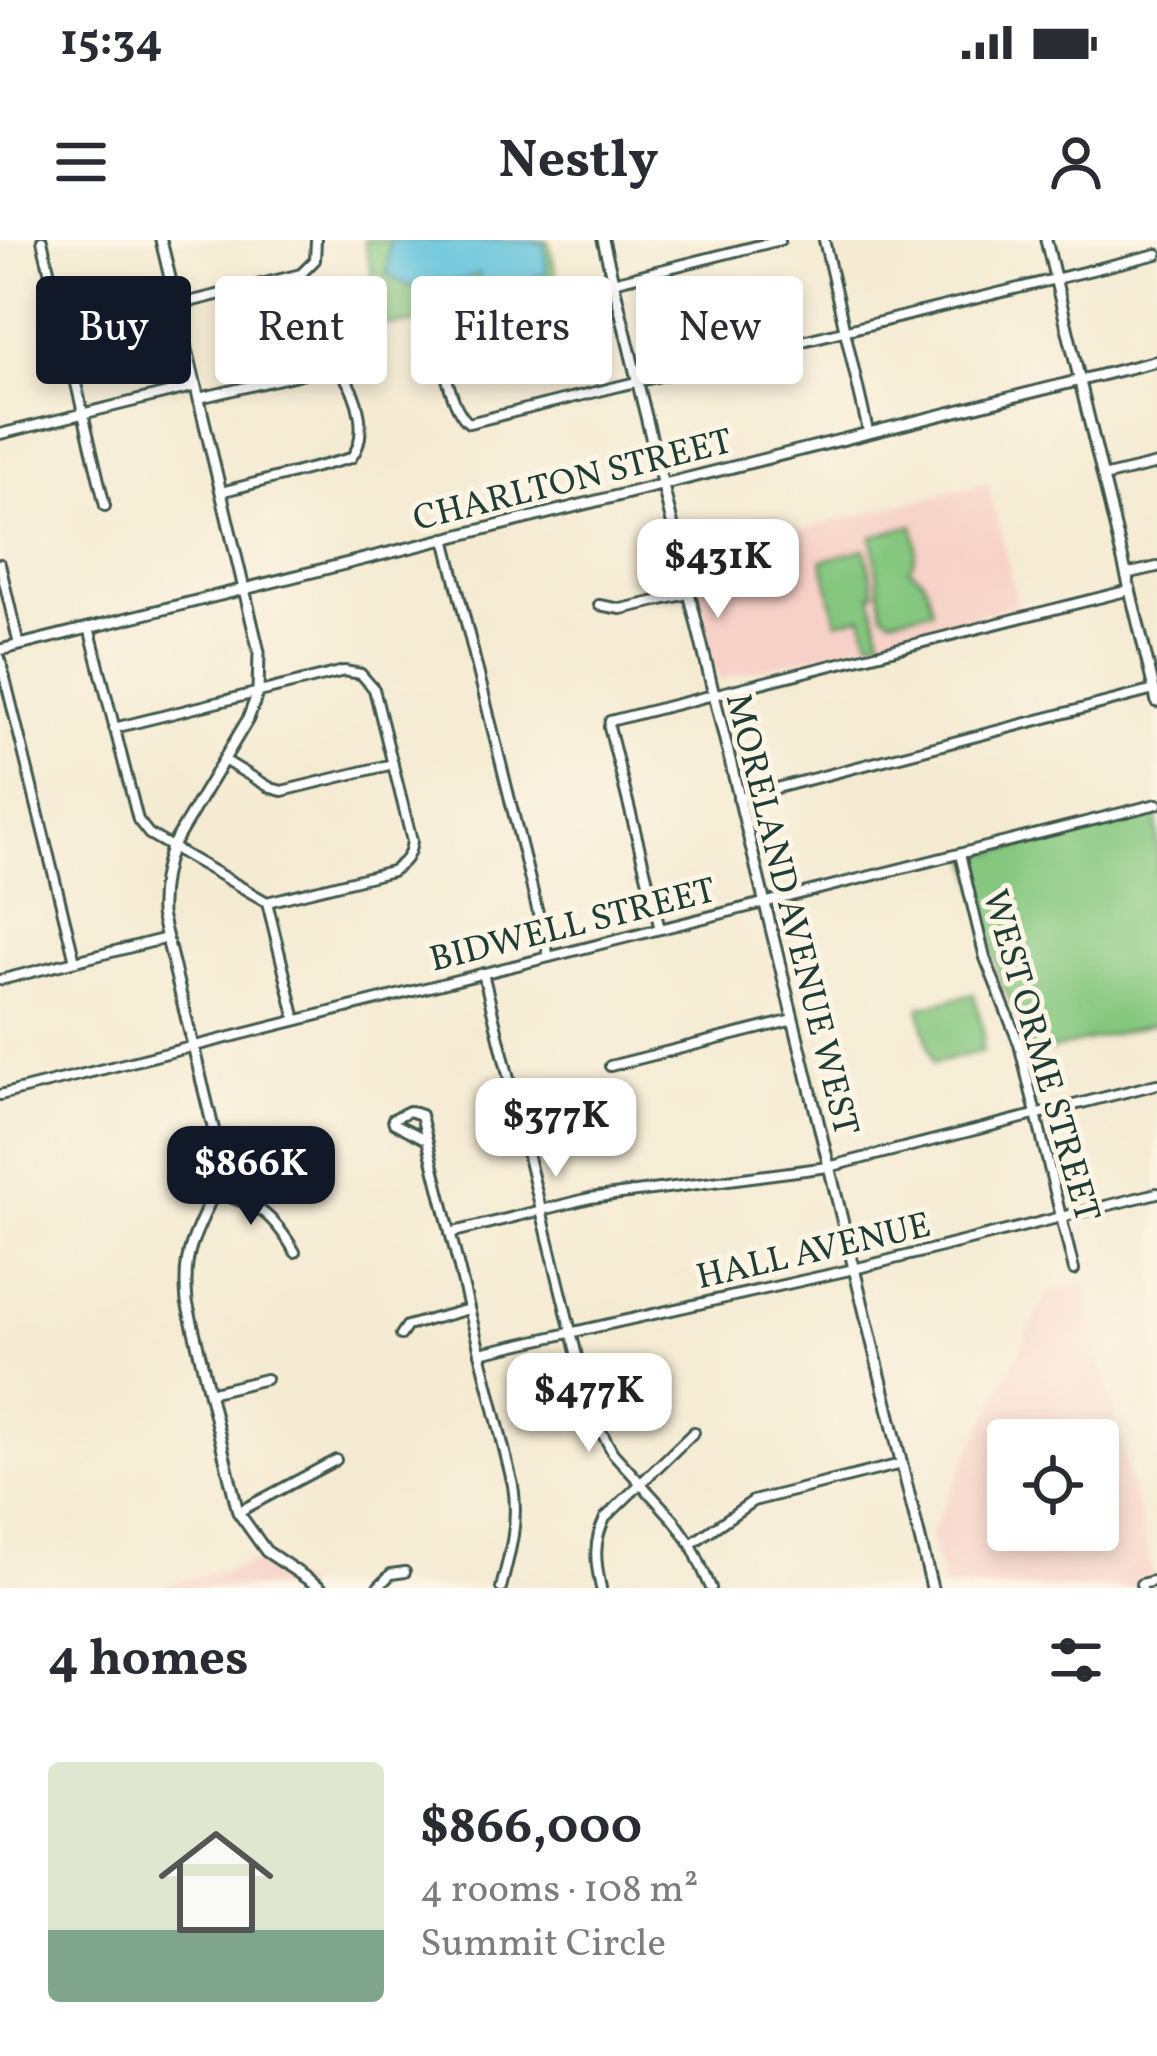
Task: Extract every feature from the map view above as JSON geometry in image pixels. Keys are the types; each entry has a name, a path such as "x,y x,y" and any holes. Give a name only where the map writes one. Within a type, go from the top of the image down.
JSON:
{"street":[{"path":"42,240 105,506"},
{"path":"161,240 170,276"},
{"name":"MORELAND AVENUE WEST","path":"603,240 636,375"},
{"path":"636,383 470,423 457,413 440,332 450,322 780,240"},
{"path":"824,240 868,431"},
{"path":"1046,240 1157,702"},
{"path":"191,302 301,274 315,260 317,241"},
{"path":"803,342 1157,254"},
{"name":"CHARLTON STREET","path":"0,654 89,627 1157,361"},
{"path":"191,365 259,652 258,692 248,719 171,848 160,892 220,1170 216,1193 191,1245 185,1277 187,1302 238,1512 266,1551 321,1588"},
{"path":"200,398 323,369 342,374 352,391 362,436 351,458 221,492"},
{"name":"MORELAND AVENUE WEST","path":"638,384 932,1588"},
{"path":"0,434 196,386"},
{"path":"1103,477 1157,464"},
{"path":"445,538 549,957"},
{"path":"0,564 19,645"},
{"path":"1126,574 1157,567"},
{"path":"659,929 609,727 615,717 1130,590"},
{"path":"599,605 621,610 688,594"},
{"path":"89,627 114,728 138,820 149,834 267,902 392,871 410,853 412,841 374,689 361,674 344,671 114,728"},
{"path":"0,654 75,961"},
{"path":"738,798 1154,690"},
{"path":"224,760 282,791 393,764"},
{"name":"BIDWELL STREET","path":"0,1095 1157,804"},
{"name":"WEST ORME STREET","path":"959,854 985,958 1019,1044 1074,1270"},
{"path":"267,902 296,1020"},
{"path":"0,980 167,938"},
{"path":"483,973 596,1422 613,1453 691,1544 711,1588"},
{"path":"610,1066 793,1020"},
{"path":"450,1233 590,1198 828,1166 1157,1084"},
{"path":"427,1140 393,1119 415,1111 421,1115 514,1486 514,1535 501,1588"},
{"path":"216,1193 265,1212 295,1252"},
{"name":"HALL AVENUE","path":"480,1354 854,1269 1157,1193"},
{"path":"401,1335 407,1326 469,1309"},
{"path":"209,1393 266,1379"},
{"path":"601,1588 594,1551 605,1518 694,1432"},
{"path":"238,1512 336,1460"},
{"path":"691,1544 753,1501 901,1464"},
{"path":"377,1588 391,1574 405,1572"},
{"path":"1142,1586 1157,1580"}],"shaded area":[{"path":"988,483 1018,605 718,680 688,558"},
{"path":"1083,1283 1116,1419 987,1419 987,1551 1119,1551 1119,1433 1156,1588 943,1588 930,1534 1048,1292"},
{"path":"263,1560 307,1588 164,1588 165,1585"}],"green space":[{"path":"364,240 548,240 557,276 411,276 411,324 387,325 387,276 372,276"},
{"path":"913,525 916,548 909,569 923,581 932,610 890,618 883,612 872,536"},
{"path":"865,549 881,637 869,640 862,616 837,622 822,560"},
{"path":"1157,812 1157,1023 1031,1055 1025,1030 1001,982 970,859"},
{"path":"974,994 985,1039 981,1041 983,1051 933,1064 919,1007"}],"water":[{"path":"390,240 531,240 544,244 547,273 411,276 411,287 387,274"}]}
